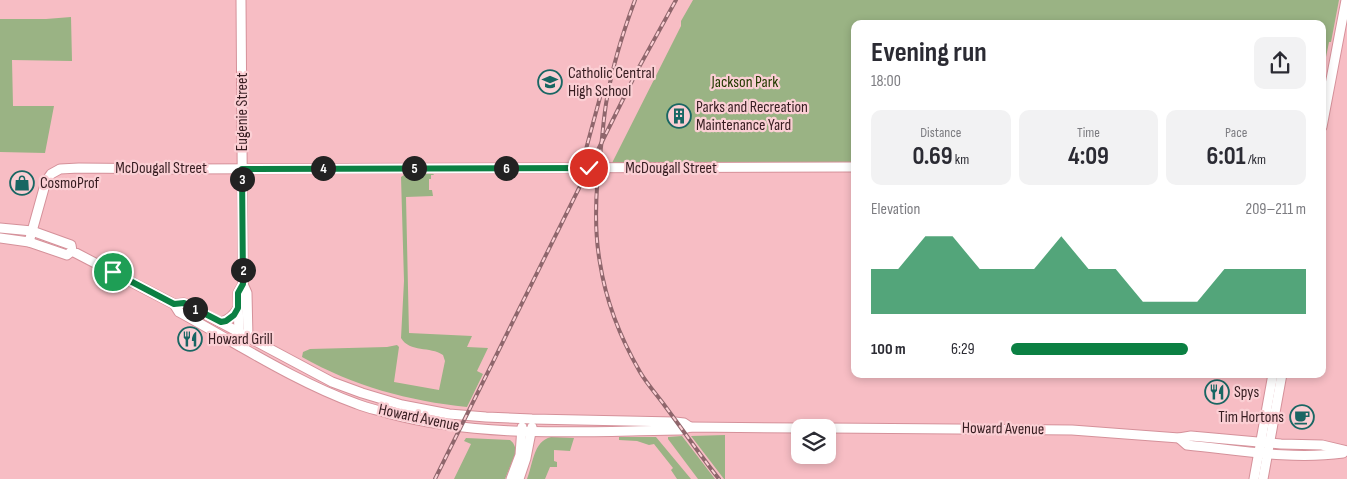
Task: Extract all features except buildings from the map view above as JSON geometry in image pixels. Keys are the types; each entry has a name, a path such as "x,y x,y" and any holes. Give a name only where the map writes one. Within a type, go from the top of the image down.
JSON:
{"main road":[{"name":"Eugenie Street","path":"241,0 243,284 247,293 248,338"},
{"path":"1326,106 1346,0"},
{"name":"McDougall Street","path":"29,242 46,181 51,174 60,169 851,167"},
{"name":"Howard Avenue","path":"0,228 32,231 71,245 72,251"},
{"name":"Howard Avenue","path":"0,238 29,242 66,255 72,251"},
{"name":"Howard Avenue","path":"72,251 174,304 179,312 301,379 358,405 402,417 446,426 527,432 681,430 690,427 791,428"},
{"name":"Eugenie Street","path":"240,346 238,293 243,284"},
{"name":"Howard Avenue","path":"174,304 184,303 332,382 362,394 402,405 449,414 532,420 684,422 690,427"},
{"path":"221,322 234,315 238,308"},
{"path":"240,346 248,338"},
{"path":"1254,479 1263,453 1273,378"},
{"path":"1265,442 1281,378"},
{"path":"519,479 526,458 527,432 522,419"},
{"path":"511,479 532,420"},
{"name":"Howard Avenue","path":"836,428 1072,430 1179,438 1191,436 1322,445 1347,451"},
{"name":"Howard Avenue","path":"1179,438 1187,445 1263,453 1322,455 1347,451"},
{"path":"1263,453 1263,479"}],"green space":[{"name":"Jackson Park","path":"693,0 1339,0 1331,42 1329,42 1326,57 1326,20 851,20 851,163 611,165 681,26 681,21"},
{"path":"71,17 72,61 12,60 13,106 54,106 45,153 0,152 0,19"},
{"path":"408,172 432,172 434,175 431,175 431,179 429,179 429,190 432,190 433,196 406,197 409,333 472,336 467,347 488,348 477,371 483,374 467,407 424,401 382,391 341,376 302,357 303,352 310,349 387,347 397,345 399,347 394,382 439,390 445,361 443,355 438,352 410,346 401,338 404,281 401,177"},
{"path":"725,435 725,479 724,479 691,436"},
{"path":"682,436 715,479 698,479 668,439 668,437"},
{"path":"551,437 574,438 570,451 554,450 554,461 557,462 557,467 550,467 545,479 527,479 537,448 545,439"},
{"path":"619,437 656,437 691,479 677,479 671,470 673,468 654,444 649,445 637,441 619,440"},
{"path":"466,438 510,440 512,442 516,452 505,479 454,479 471,444 464,441"}],"railway":[{"path":"635,0 615,60 605,110 596,205 596,234 600,263 610,306 640,372 719,479"},
{"path":"435,479 638,69 676,0"},
{"path":"579,175 602,90"}],"place":[{"name":"Catholic Central High School","path":"550,82"},
{"name":"Parks and Recreation Maintenance Yard","path":"679,116"},
{"name":"CosmoProf","path":"22,183"},
{"name":"Howard Grill","path":"190,339"},
{"name":"Spys","path":"1217,392"},
{"name":"Tim Hortons","path":"1302,417"}],"route":[{"path":"113,272 174,304 184,303 221,322 234,315 238,308 238,293 243,284 242,169 589,168"}]}
